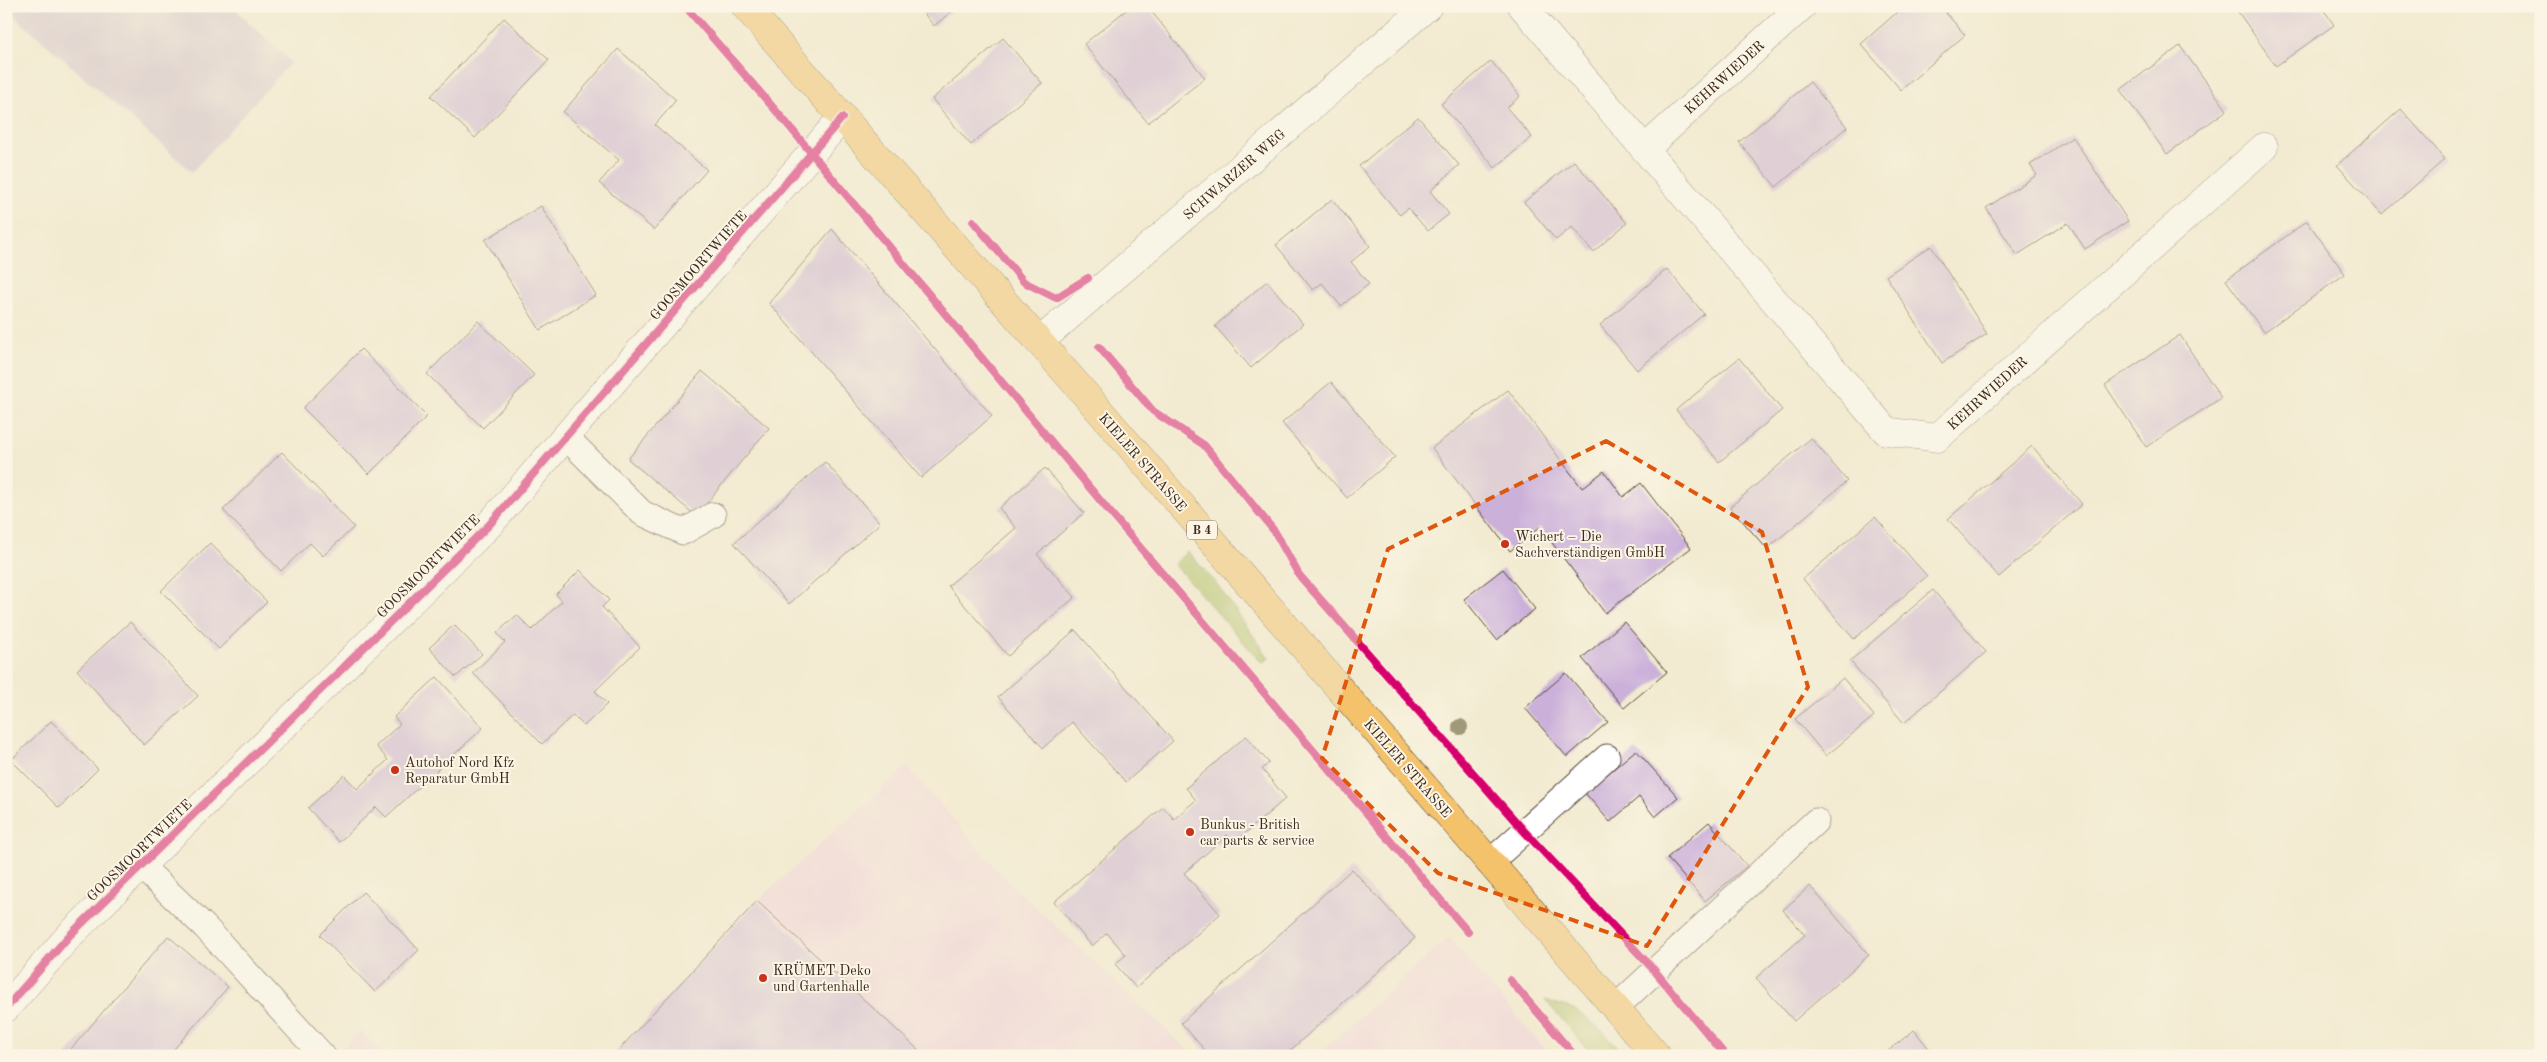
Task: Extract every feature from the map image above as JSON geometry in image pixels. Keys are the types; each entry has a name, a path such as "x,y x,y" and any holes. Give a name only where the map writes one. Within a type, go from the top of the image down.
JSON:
{"main road":[{"name":"KIELER STRASSE","path":"745,6 1039,342 1657,1056"}],"street":[{"name":"SCHWARZER WEG","path":"1039,342 1428,6"},
{"name":"KEHRWIEDER","path":"1522,6 1886,431 1937,438 2264,147"},
{"name":"KEHRWIEDER","path":"1645,149 1802,6"},
{"name":"GOOSMOORTWIETE","path":"6,1008 69,936 489,525 842,118"}],"lane":[{"path":"566,437 642,513 683,532 713,515"},
{"path":"1489,863 1607,757"},
{"path":"1616,1008 1654,970 1816,821"},
{"path":"141,866 206,927 323,1056"}],"path":[{"path":"685,6 811,153 1115,519 1468,932"},
{"path":"1099,347 1153,411 1204,445 1275,532 1299,575 1524,831 1654,970 1726,1056"},
{"path":"1510,980 1575,1056"}],"highlighted area":[{"path":"1606,441 1762,532 1808,687 1647,946 1438,873 1322,758 1388,549"}],"shaded area":[{"path":"6,6 232,6 291,62 192,172 6,9"},
{"path":"907,766 1001,874 1194,1056 613,1056 757,901"},
{"path":"1449,937 1551,1056 1316,1056"},
{"path":"359,1030 387,1056 337,1056"}],"green space":[{"path":"1187,551 1216,583 1269,658 1262,663 1174,564"},
{"path":"1545,1000 1574,1009 1605,1033 1624,1056 1593,1056"}],"building":[{"path":"918,6 958,6 934,26"},
{"path":"1131,6 1147,6 1205,78 1148,123 1084,44"},
{"path":"1904,6 1940,6 1965,35 1901,90 1861,44"},
{"path":"2234,6 2321,6 2334,25 2276,66"},
{"path":"504,18 549,60 475,138 431,96"},
{"path":"1003,38 1042,83 971,145 932,99"},
{"path":"2180,46 2227,110 2167,154 2120,90"},
{"path":"618,49 676,100 655,125 707,170 654,230 599,183 619,160 563,112"},
{"path":"1491,61 1520,96 1507,108 1532,137 1495,168 1441,104"},
{"path":"1810,82 1847,127 1776,187 1739,142"},
{"path":"2401,109 2445,159 2382,215 2337,165"},
{"path":"1418,117 1459,165 1430,191 1449,214 1428,231 1408,208 1400,215 1359,166"},
{"path":"2073,137 2128,221 2085,249 2068,223 2017,255 1986,208 2037,175 2030,165"},
{"path":"1574,161 1627,223 1593,252 1572,227 1556,240 1524,202"},
{"path":"1332,199 1370,246 1351,262 1369,284 1341,306 1322,283 1313,290 1276,245"},
{"path":"541,206 596,295 540,330 485,240"},
{"path":"2307,221 2345,274 2264,332 2226,280"},
{"path":"832,229 992,416 921,478 769,303"},
{"path":"1931,246 1987,334 1942,363 1886,276"},
{"path":"1667,269 1704,314 1637,370 1600,325"},
{"path":"1267,281 1303,324 1251,368 1215,326"},
{"path":"478,321 534,375 483,428 427,374"},
{"path":"2180,335 2221,398 2146,447 2105,385"},
{"path":"361,349 427,416 369,474 303,408"},
{"path":"1739,358 1782,410 1719,462 1676,410"},
{"path":"702,371 769,428 696,516 628,459"},
{"path":"1331,382 1395,457 1347,498 1282,423"},
{"path":"1508,390 1582,488 1604,471 1623,497 1641,483 1691,548 1605,613 1540,527 1510,551 1432,448"},
{"path":"1811,438 1847,481 1767,549 1730,507"},
{"path":"2032,446 2082,504 1999,577 1948,519"},
{"path":"282,452 354,527 323,556 310,543 281,571 223,510"},
{"path":"825,462 880,523 789,604 734,543"},
{"path":"1045,468 1084,513 1037,554 1075,597 1008,656 948,586 1016,528 999,508"},
{"path":"1875,517 1927,576 1854,639 1803,579"},
{"path":"210,543 267,602 219,649 161,591"},
{"path":"1503,569 1535,609 1497,640 1464,599"},
{"path":"580,570 609,600 602,607 640,647 595,691 607,704 584,726 573,715 542,744 473,673 505,642 497,633 517,615 532,630 562,601 556,594"},
{"path":"1933,590 1986,652 1904,723 1850,661"},
{"path":"130,622 198,696 144,745 77,670"},
{"path":"1624,622 1667,672 1624,708 1582,658"},
{"path":"454,625 482,654 456,677 429,648"},
{"path":"1075,630 1173,741 1126,782 1072,722 1043,748 998,697"},
{"path":"1566,673 1608,722 1567,757 1525,708"},
{"path":"437,677 483,728 386,817 376,807 339,842 308,808 344,775 357,789 388,760 376,746 400,724 394,717"},
{"path":"1843,678 1874,716 1826,756 1795,719"},
{"path":"51,721 98,769 59,808 11,760"},
{"path":"1246,736 1269,763 1262,769 1286,798 1234,843 1227,835 1184,873 1220,914 1136,988 1115,964 1126,955 1107,933 1092,946 1054,902 1163,807 1174,819 1196,800 1186,788"},
{"path":"1636,750 1678,797 1655,817 1639,797 1610,822 1585,793"},
{"path":"1709,822 1747,866 1705,901 1667,858"},
{"path":"1352,869 1415,938 1284,1056 1210,1056 1181,1023"},
{"path":"1810,886 1869,955 1794,1021 1756,978 1805,935 1783,910"},
{"path":"363,892 419,950 375,992 320,935"},
{"name":"KRÜMET Deko und Gartenhalle","path":"757,901 925,1056 613,1056"},
{"path":"168,936 228,987 168,1056 65,1056"},
{"path":"1914,1030 1935,1056 1882,1056"}],"cycle path":[{"path":"685,6 784,120 1109,511 1468,932"},
{"path":"6,1008 69,936 489,525 842,118"},
{"path":"973,221 1024,282 1056,298 1088,278"},
{"path":"1099,347 1153,411 1204,445 1275,532 1299,575 1524,831 1654,970 1726,1056"},
{"path":"1510,980 1575,1056"}],"place":[{"name":"Wichert – Die Sachverständigen GmbH","path":"1505,544"},
{"name":"Autohof Nord Kfz Reparatur GmbH","path":"395,770"},
{"name":"Bunkus - British car parts & service","path":"1190,832"},
{"name":"KRÜMET Deko und Gartenhalle","path":"763,978"}]}
